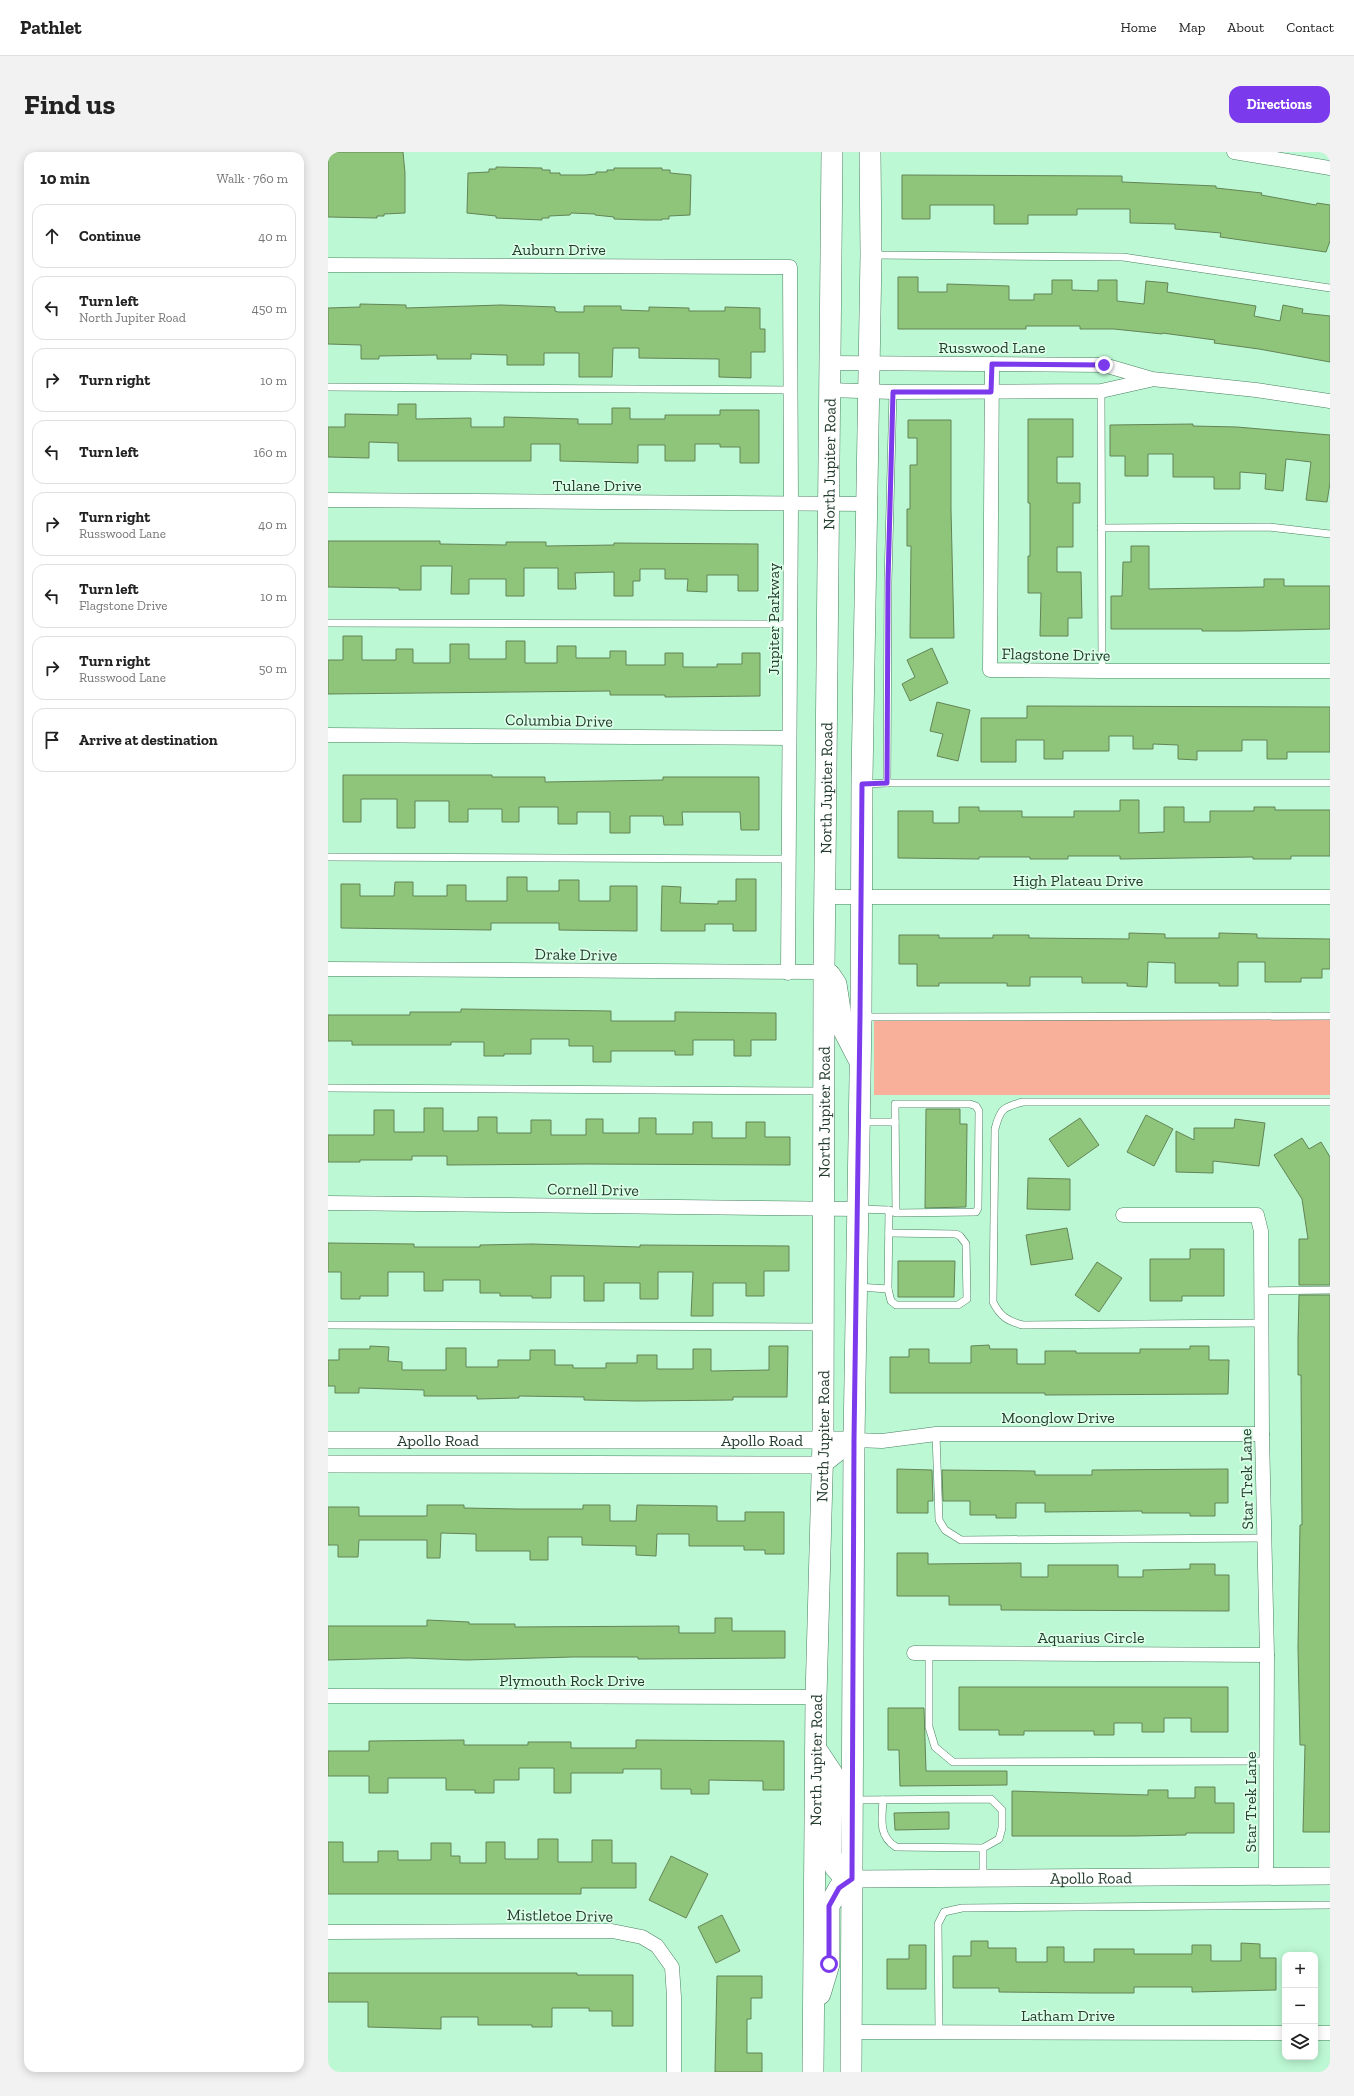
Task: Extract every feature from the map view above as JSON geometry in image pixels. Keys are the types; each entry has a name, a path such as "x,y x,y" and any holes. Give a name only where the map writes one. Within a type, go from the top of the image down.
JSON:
{"main road":[{"name":"North Jupiter Road","path":"813,2072 816,1697 823,1465 822,1327 824,972 829,504 828,390 832,152"},
{"name":"North Jupiter Road","path":"851,2072 854,1440 860,1060 860,898 871,255 870,152"},
{"path":"824,972 830,975 836,984 843,1029 860,1060"},
{"path":"816,1749 832,1773 831,1854 835,1867 842,1875 852,1879"},
{"path":"813,2010 824,1986 829,1964 829,1906 839,1888 852,1879"}],"street":[{"path":"1234,152 1330,168"},
{"name":"Auburn Drive","path":"328,265 790,266"},
{"name":"Jupiter Parkway","path":"788,973 791,504 790,266"},
{"name":"Russwood Lane","path":"829,363 1104,365 1152,379 1256,390 1330,401"},
{"name":"Flagstone Drive","path":"992,364 990,670 1102,672 1330,671"},
{"name":"Russwood Lane","path":"828,390 868,390 893,392 1102,390 1152,379"},
{"name":"Tulane Drive","path":"328,500 866,504"},
{"name":"Columbia Drive","path":"328,735 789,738"},
{"name":"High Plateau Drive","path":"826,897 1330,897"},
{"name":"Drake Drive","path":"328,968 788,973 824,972"},
{"name":"Cornell Drive","path":"328,1203 857,1209"},
{"name":"Star Trek Lane","path":"1123,1215 1257,1215 1262,1232 1262,1434 1267,1655 1266,1876"},
{"name":"Moonglow Drive","path":"854,1440 882,1441 936,1434 1262,1434"},
{"name":"Apollo Road","path":"328,1440 854,1440"},
{"path":"823,1465 854,1440"},
{"name":"Apollo Road","path":"328,1464 823,1465"},
{"name":"Aquarius Circle","path":"914,1653 1267,1655"},
{"name":"Plymouth Rock Drive","path":"328,1696 816,1697"},
{"name":"Apollo Road","path":"852,1879 1330,1876"},
{"name":"Mistletoe Drive","path":"328,1932 612,1931 642,1937 656,1946 672,1967 674,1997 674,2072"},
{"name":"Latham Drive","path":"852,2032 1282,2033"},
{"path":"1318,2033 1330,2033"}],"lane":[{"path":"871,255 1123,257 1330,288"},
{"path":"328,387 791,390"},
{"path":"1102,390 1102,672"},
{"path":"887,783 888,573 893,392"},
{"path":"1102,528 1269,527 1330,534"},
{"path":"328,623 790,624"},
{"path":"862,784 1330,783"},
{"path":"328,857 789,859"},
{"path":"860,1017 1330,1016"},
{"path":"328,1088 824,1091"},
{"path":"1262,1324 1022,1325 1008,1322 998,1312 993,1302 995,1129 998,1115 1006,1107 1022,1102 1330,1102"},
{"path":"857,1209 893,1211 976,1212 978,1208 979,1111 976,1106 970,1104 895,1104 893,1211 889,1233 888,1289 891,1301 896,1305 958,1305 967,1299 966,1244 960,1236 956,1234 889,1233"},
{"path":"859,1122 895,1122"},
{"path":"856,1287 888,1289"},
{"path":"1262,1291 1330,1290"},
{"path":"328,1325 822,1327"},
{"path":"936,1434 939,1520 945,1530 961,1540 1264,1538"},
{"path":"928,1653 928,1727 935,1747 953,1762 1267,1761"},
{"path":"853,1800 991,1799 1002,1810 1002,1828 999,1839 983,1848 896,1847 885,1837 882,1828 883,1800"},
{"path":"983,1848 983,1878"},
{"path":"940,2032 938,1924 944,1912 962,1908 1330,1905"}],"shaded area":[{"path":"874,1018 1330,1018 1330,1095 874,1095"}],"building":[{"path":"328,152 403,152 405,173 405,213 384,214 384,216 377,216 377,218 328,217"},
{"path":"496,167 542,168 542,170 550,170 550,173 560,173 560,175 596,174 596,172 607,172 607,170 614,170 614,168 662,168 662,170 670,170 670,173 691,175 690,215 669,216 669,219 662,220 645,220 614,219 614,217 595,214 571,213 570,215 549,216 549,218 542,218 542,220 496,218 496,216 467,213 468,173 489,172 489,169 496,169"},
{"path":"902,175 1122,176 1122,182 1216,186 1216,188 1262,193 1261,195 1316,205 1317,203 1330,205 1330,241 1326,252 1220,237 1221,233 1175,229 1175,224 1130,223 1130,209 1077,209 1077,215 1028,215 1028,224 994,224 994,205 930,205 930,219 902,219"},
{"path":"898,277 918,277 918,292 947,292 947,284 1009,286 1009,300 1034,300 1034,294 1052,294 1052,280 1072,280 1072,290 1098,291 1098,280 1117,280 1117,301 1144,304 1146,281 1168,283 1167,292 1256,306 1254,316 1280,321 1283,305 1303,309 1302,313 1330,316 1330,362 1259,349 1214,343 1215,340 1162,333 1114,329 1080,329 1080,326 1026,326 1026,329 898,329"},
{"path":"360,304 406,305 406,308 501,305 555,307 555,311 558,312 584,312 584,306 621,306 621,310 649,311 649,307 689,308 689,311 725,311 725,307 760,308 760,329 765,329 765,352 751,352 751,378 719,377 719,359 639,358 639,348 613,348 612,377 579,377 579,353 544,353 544,365 507,365 507,355 471,354 471,359 437,359 437,355 379,356 379,359 361,359 361,345 328,344 328,308 360,307"},
{"path":"398,404 416,404 416,419 471,418 471,427 504,427 504,417 578,419 578,424 612,424 612,408 630,408 630,419 665,419 665,415 720,415 720,410 759,410 759,463 740,463 740,447 720,447 720,444 695,444 695,461 665,461 665,445 638,445 638,463 560,461 560,444 531,444 531,461 398,461 398,443 369,442 369,458 328,457 328,427 345,427 345,414 398,415"},
{"path":"1028,419 1073,419 1073,457 1057,457 1057,483 1080,483 1080,503 1073,503 1073,547 1057,547 1057,572 1081,572 1082,618 1068,618 1068,636 1040,636 1041,593 1028,593 1030,503 1028,503"},
{"path":"908,420 951,420 951,509 954,638 910,638 911,546 907,546 907,509 910,509 910,465 917,465 917,438 908,438"},
{"path":"1193,424 1193,426 1237,427 1330,435 1330,483 1327,502 1306,500 1311,462 1286,459 1283,491 1265,489 1266,474 1240,472 1240,489 1214,489 1214,477 1173,477 1173,454 1148,454 1148,476 1125,476 1125,456 1110,456 1110,425"},
{"path":"328,541 440,541 440,544 506,545 506,542 546,542 546,546 614,545 614,543 758,544 758,591 738,591 738,575 707,575 707,592 687,591 688,579 665,579 665,569 640,569 640,581 633,581 633,596 614,596 614,572 575,573 576,589 558,589 558,568 524,568 524,596 506,596 506,579 469,579 469,594 451,594 452,566 421,566 421,590 399,590 399,588 328,587"},
{"path":"1131,546 1149,546 1149,589 1264,587 1264,579 1284,579 1284,586 1330,586 1330,629 1202,631 1202,629 1111,629 1111,596 1122,596 1123,562 1131,562"},
{"path":"343,636 362,636 362,660 396,660 396,649 413,649 413,663 450,663 450,644 469,644 469,659 506,659 506,641 525,641 525,663 557,663 557,646 576,646 576,658 610,658 610,651 626,651 626,665 665,665 665,653 683,653 683,667 717,667 717,664 742,664 742,653 760,653 760,696 665,697 665,695 610,695 610,691 328,694 328,660 343,660"},
{"path":"932,648 948,683 910,701 902,684 915,677 907,660"},
{"path":"937,702 970,710 958,761 937,756 943,734 930,731"},
{"path":"1027,706 1330,707 1330,752 1287,752 1287,759 1267,759 1267,740 1242,740 1242,751 1197,751 1197,760 1178,759 1178,745 1153,744 1153,749 1133,749 1133,736 1109,736 1109,751 1063,751 1063,759 1044,759 1044,740 1016,740 1016,762 981,762 981,718 1027,718"},
{"path":"343,775 492,775 492,777 545,777 545,782 663,780 663,777 759,777 759,830 741,830 740,812 682,812 683,825 664,825 663,816 630,816 630,833 610,833 610,812 577,812 577,824 558,824 558,807 519,807 519,822 502,822 502,809 468,809 468,822 449,822 449,801 415,801 415,828 397,828 397,799 361,799 361,822 343,822"},
{"path":"1120,800 1139,800 1139,833 1164,832 1164,807 1184,807 1184,822 1210,822 1210,811 1254,811 1254,807 1275,807 1275,810 1330,810 1330,856 1291,856 1291,859 1253,859 1253,857 1120,859 1120,856 1068,856 1068,859 1030,859 1030,857 979,857 979,859 898,858 898,811 933,811 933,823 959,823 959,807 979,807 979,811 1022,811 1022,817 1074,817 1074,811 1120,811"},
{"path":"507,877 527,877 527,891 559,891 559,880 579,880 579,901 610,901 610,886 637,886 637,931 559,930 559,923 491,923 491,930 341,928 341,884 360,884 360,896 394,896 395,882 413,882 413,896 447,896 447,885 466,885 466,901 507,901"},
{"path":"736,879 756,879 756,931 733,931 733,924 705,924 705,931 661,931 662,886 681,887 680,903 718,904 718,901 736,901"},
{"path":"1129,933 1165,934 1165,938 1219,938 1219,933 1257,934 1257,938 1330,939 1330,969 1322,969 1322,978 1301,978 1301,982 1265,982 1265,962 1238,962 1238,986 1219,986 1219,983 1175,983 1175,963 1148,962 1147,987 1127,986 1127,983 1082,983 1082,977 1030,977 1030,986 1007,986 1007,983 939,983 939,986 917,986 917,964 899,964 899,935 939,935 939,938 993,938 993,935 1029,935 1029,938 1129,939"},
{"path":"461,1009 611,1011 611,1021 675,1021 675,1012 776,1013 776,1040 751,1040 751,1056 734,1056 734,1040 693,1040 693,1055 675,1055 675,1051 611,1051 611,1062 593,1062 593,1046 569,1046 569,1039 531,1039 531,1054 504,1054 504,1056 484,1056 484,1042 451,1042 451,1045 352,1045 352,1041 328,1041 328,1015 410,1015 410,1012 461,1012"},
{"path":"424,1108 443,1108 443,1131 478,1131 478,1117 497,1117 497,1133 531,1133 531,1120 551,1120 551,1135 586,1135 586,1119 603,1119 603,1133 639,1133 639,1118 656,1118 656,1134 693,1134 693,1122 712,1122 712,1138 746,1138 746,1122 765,1122 765,1137 790,1137 790,1165 447,1165 447,1156 412,1156 412,1160 360,1160 360,1162 328,1162 328,1135 374,1135 374,1110 394,1110 394,1132 424,1132"},
{"path":"926,1109 960,1109 960,1124 967,1124 966,1207 925,1208"},
{"path":"1146,1115 1173,1129 1154,1166 1127,1152"},
{"path":"1080,1118 1099,1145 1068,1167 1049,1139"},
{"path":"1235,1119 1265,1123 1259,1166 1213,1161 1213,1173 1176,1172 1176,1131 1194,1140 1194,1128 1234,1128"},
{"path":"1302,1138 1309,1149 1321,1142 1330,1157 1330,1285 1299,1285 1299,1239 1308,1239 1302,1199 1274,1155"},
{"path":"1028,1178 1070,1179 1070,1210 1027,1209"},
{"path":"1067,1228 1073,1259 1031,1265 1026,1235"},
{"path":"328,1243 414,1244 414,1247 480,1247 480,1245 532,1244 640,1247 640,1245 789,1246 789,1271 764,1271 764,1296 746,1296 746,1283 713,1283 713,1316 691,1316 693,1272 658,1272 658,1299 640,1299 640,1283 604,1283 604,1301 584,1301 584,1276 551,1276 551,1298 532,1298 532,1296 500,1296 500,1293 480,1293 480,1280 443,1280 443,1291 424,1291 424,1272 388,1272 388,1296 360,1296 360,1299 341,1299 341,1272 328,1272"},
{"path":"1190,1249 1224,1249 1224,1296 1182,1296 1182,1301 1150,1301 1150,1259 1190,1259"},
{"path":"898,1261 955,1261 954,1297 898,1297"},
{"path":"1097,1262 1122,1278 1099,1312 1075,1295"},
{"path":"1299,1295 1330,1295 1330,1832 1303,1832 1305,1745 1300,1745 1298,1647 1300,1525 1302,1525 1301,1375 1298,1375"},
{"path":"989,1345 990,1349 1017,1349 1017,1364 1045,1364 1045,1351 1076,1351 1076,1353 1140,1353 1140,1349 1190,1349 1190,1346 1209,1346 1209,1360 1229,1360 1228,1394 1045,1395 1045,1393 890,1393 890,1357 909,1357 909,1349 929,1349 929,1363 971,1363 971,1346"},
{"path":"370,1346 389,1347 388,1361 402,1362 402,1370 446,1370 446,1348 466,1348 466,1367 498,1367 498,1360 530,1360 530,1350 555,1350 555,1365 573,1365 573,1368 606,1368 606,1363 637,1363 637,1355 657,1355 657,1369 693,1369 693,1349 711,1349 711,1371 769,1370 769,1346 788,1346 787,1397 733,1397 733,1400 637,1401 584,1400 584,1397 519,1396 519,1398 477,1399 477,1396 424,1396 424,1390 359,1388 359,1393 335,1393 335,1386 328,1386 328,1360 339,1360 339,1349 370,1349"},
{"path":"897,1469 932,1470 933,1501 928,1501 928,1513 897,1513"},
{"path":"1228,1469 1228,1503 1215,1503 1215,1516 1190,1516 1190,1513 1142,1513 1142,1511 1045,1512 1045,1503 1016,1503 1016,1518 996,1518 996,1515 970,1515 970,1501 943,1501 942,1470 1035,1471 1035,1475 1092,1475 1092,1470"},
{"path":"427,1505 464,1505 464,1508 583,1509 583,1505 610,1505 610,1521 636,1521 637,1505 717,1506 717,1521 745,1521 745,1512 784,1512 784,1554 765,1554 765,1550 744,1550 744,1546 689,1546 689,1534 657,1534 656,1556 636,1555 636,1546 582,1545 582,1537 548,1537 548,1560 530,1560 530,1551 476,1551 476,1534 441,1533 440,1558 427,1558 427,1540 359,1540 358,1557 338,1557 338,1545 328,1545 328,1507 359,1507 359,1516 427,1516"},
{"path":"897,1553 928,1553 928,1564 1021,1563 1021,1577 1048,1577 1048,1565 1118,1565 1118,1577 1143,1577 1143,1570 1190,1569 1190,1564 1215,1564 1215,1575 1229,1575 1229,1611 1001,1610 1001,1605 949,1605 949,1596 897,1596"},
{"path":"715,1618 732,1618 732,1631 785,1631 785,1658 638,1659 638,1657 572,1657 467,1660 409,1658 328,1660 328,1626 427,1626 427,1620 469,1622 469,1624 515,1624 515,1627 679,1626 679,1633 715,1633"},
{"path":"959,1687 1228,1687 1228,1732 1191,1732 1191,1718 1164,1718 1164,1732 1142,1732 1142,1723 1114,1723 1114,1735 1094,1735 1094,1731 1024,1731 1024,1735 999,1735 999,1730 959,1730"},
{"path":"888,1708 924,1708 926,1771 1007,1771 1007,1785 900,1786 899,1750 888,1750"},
{"path":"464,1740 464,1745 528,1745 528,1742 571,1742 571,1748 636,1748 636,1740 784,1741 784,1790 763,1790 763,1781 709,1780 709,1794 691,1794 691,1789 661,1789 661,1769 623,1769 623,1773 571,1773 571,1793 554,1793 554,1768 519,1768 519,1780 494,1780 494,1793 475,1793 475,1790 446,1790 446,1778 388,1778 388,1793 369,1793 369,1776 328,1776 328,1751 369,1751 369,1741"},
{"path":"1195,1787 1215,1787 1215,1803 1234,1803 1234,1833 1186,1833 1186,1835 1134,1836 1012,1836 1012,1791 1148,1795 1148,1790 1168,1790 1168,1798 1195,1798"},
{"path":"949,1812 949,1829 895,1830 894,1813"},
{"path":"538,1839 558,1839 558,1862 592,1862 592,1840 612,1840 612,1863 636,1863 636,1888 581,1888 581,1894 328,1894 328,1842 343,1842 343,1862 378,1862 378,1851 398,1851 398,1860 431,1860 431,1843 451,1843 451,1856 460,1856 460,1863 486,1863 486,1842 505,1842 505,1859 538,1859"},
{"path":"671,1856 708,1874 686,1918 649,1900"},
{"path":"722,1915 740,1951 716,1963 698,1927"},
{"path":"971,1941 988,1941 988,1948 1016,1948 1016,1962 1047,1962 1047,1947 1064,1947 1064,1962 1094,1962 1094,1949 1134,1949 1134,1954 1192,1954 1192,1945 1211,1945 1211,1961 1241,1961 1241,1943 1260,1944 1260,1958 1276,1958 1276,1990 1192,1992 1192,1987 1134,1987 1134,1993 1094,1993 999,1992 999,1988 953,1988 953,1956 971,1956"},
{"path":"909,1945 926,1945 926,1989 887,1989 887,1959 909,1959"},
{"path":"328,1973 577,1973 577,1975 633,1975 633,2026 612,2026 612,2011 589,2011 589,2008 552,2008 552,2027 532,2027 532,2025 478,2025 478,2017 441,2017 441,2029 368,2027 368,2002 328,2002"},
{"path":"717,1976 762,1976 762,1998 751,1998 751,2019 747,2019 747,2053 762,2053 762,2072 715,2072"}],"route":[{"path":"829,1964 829,1906 839,1888 852,1879 854,1440 862,784 887,783 888,581 893,392 991,392 992,364 1104,365"}]}
